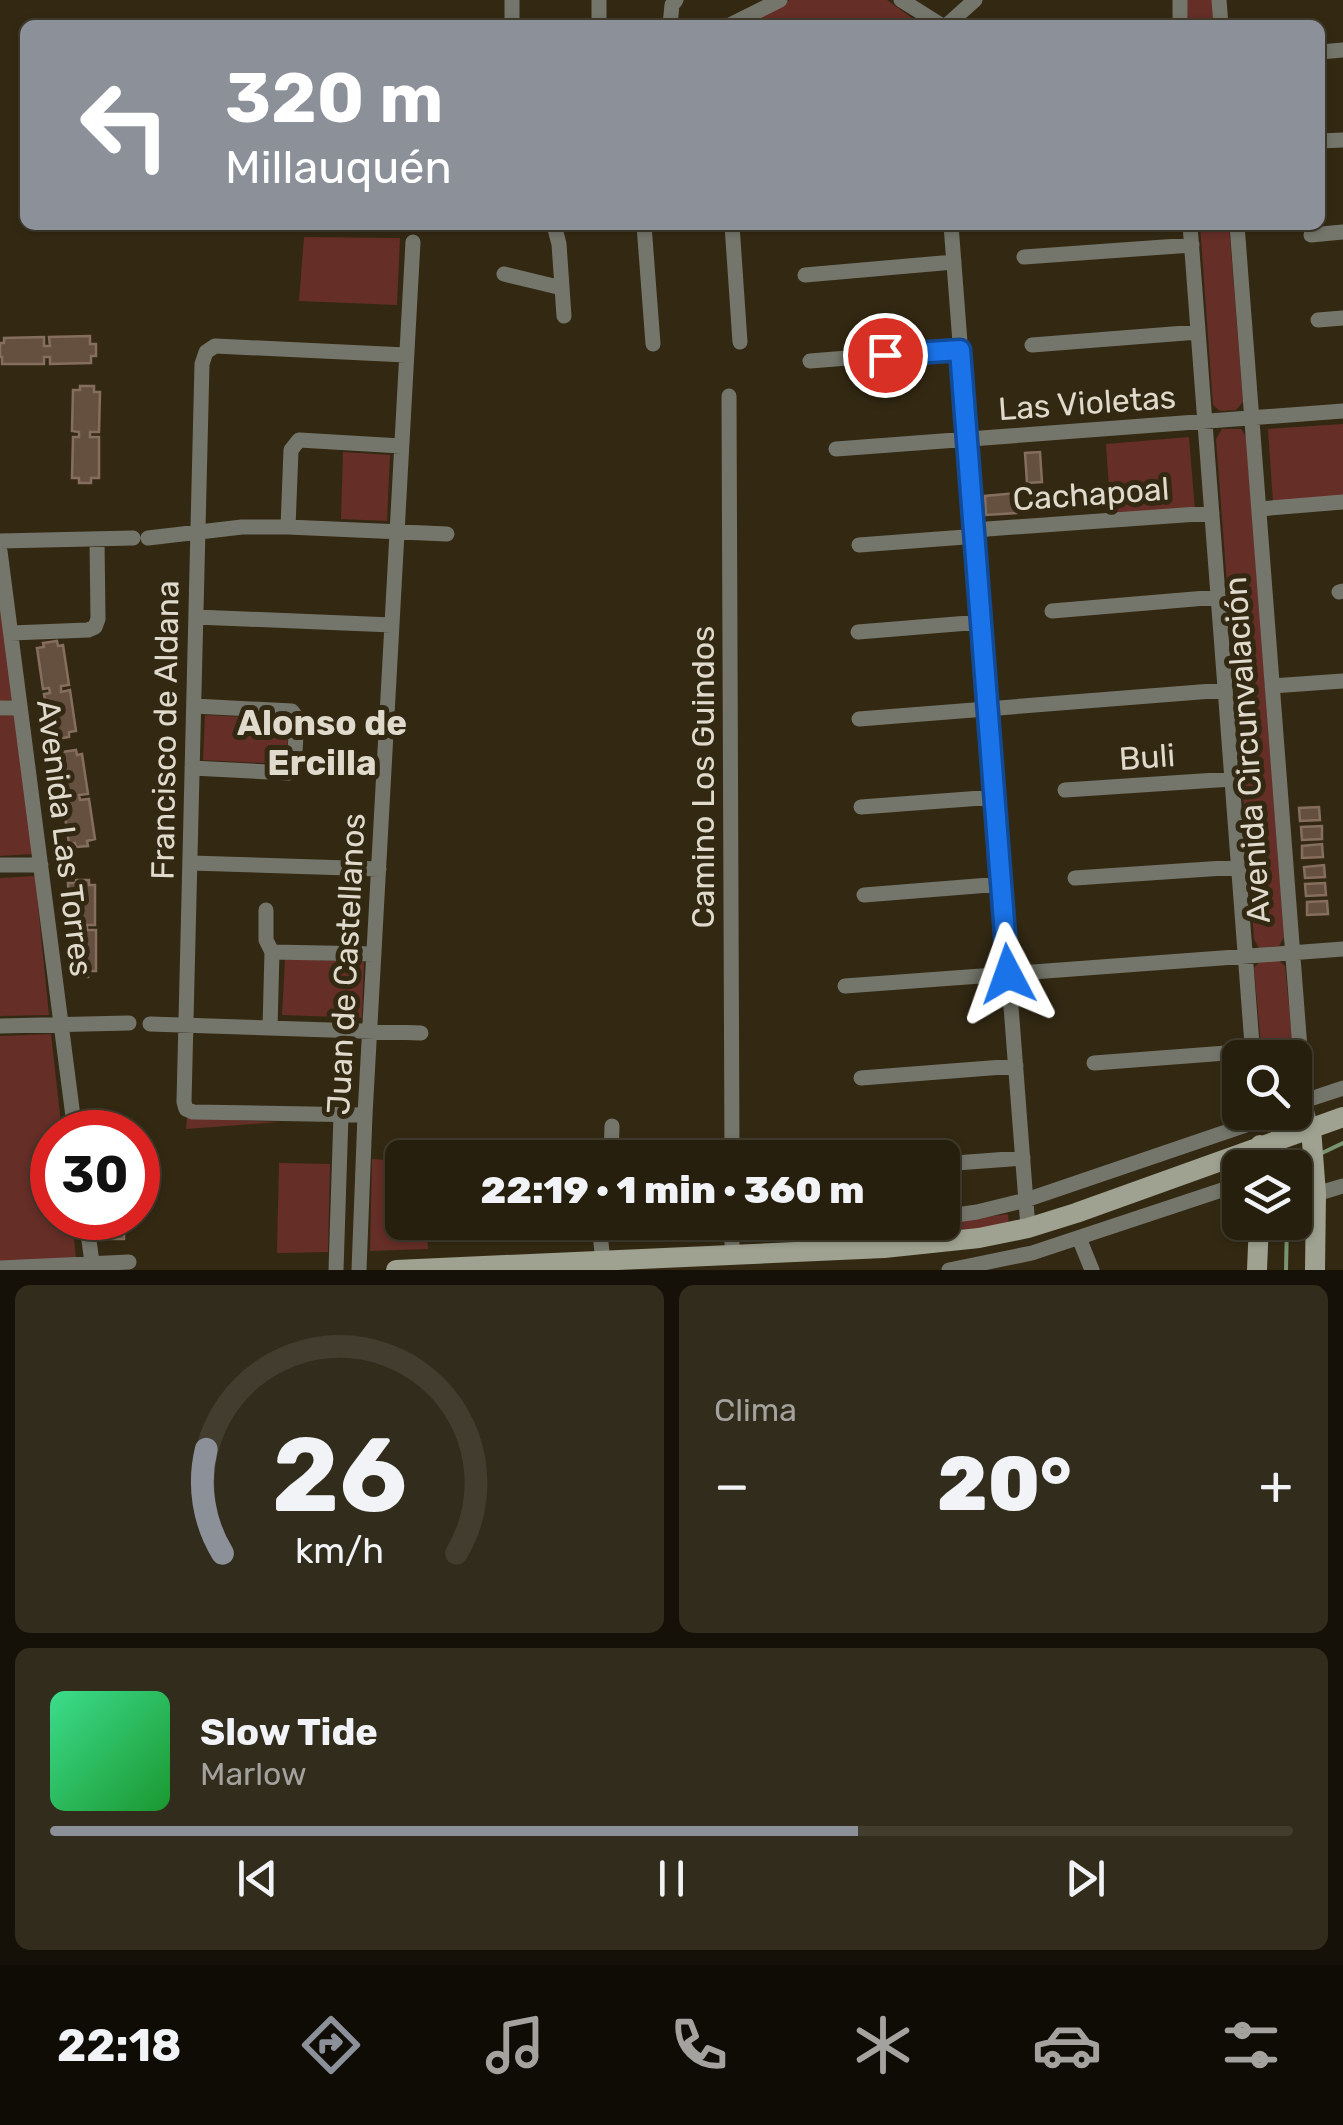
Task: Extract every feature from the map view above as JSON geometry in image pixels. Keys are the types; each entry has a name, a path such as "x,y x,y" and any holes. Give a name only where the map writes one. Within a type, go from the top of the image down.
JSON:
{"main road":[{"path":"396,1270 916,1246 979,1238 1076,1213 1260,1145 1312,1137 1343,1117"},
{"name":"Avenida Circunvalación","path":"1312,1137 1315,1270"},
{"path":"1260,1145 1260,1150"},
{"path":"1257,1270 1258,1240"}],"street":[{"path":"740,20 780,0"},
{"path":"901,0 935,20"},
{"path":"950,20 975,0"},
{"path":"555,230 564,316"},
{"path":"644,230 653,344"},
{"path":"732,230 740,342"},
{"path":"951,230 1028,1228"},
{"name":"Avenida Circunvalación","path":"1190,230 1252,1040"},
{"name":"Avenida Circunvalación","path":"1237,230 1299,1040"},
{"path":"1311,235 1343,232"},
{"name":"Juan de Castellanos","path":"359,1270 413,242"},
{"path":"1024,258 1192,245"},
{"path":"805,275 954,262"},
{"path":"504,274 562,288"},
{"path":"1318,320 1343,318"},
{"path":"1032,345 1198,332"},
{"name":"Francisco de Aldana","path":"341,1115 193,1112 186,1109 184,1102 202,364 206,352 214,346 406,355"},
{"path":"810,361 960,350"},
{"name":"Camino Los Guindos","path":"729,396 732,1140"},
{"name":"Las Violetas","path":"836,449 1343,410"},
{"path":"288,526 291,450 299,440 401,446"},
{"path":"1259,509 1343,502"},
{"name":"Cachapoal","path":"859,545 965,537 988,529 1212,513"},
{"path":"0,541 141,538 288,526 447,534"},
{"path":"11,633 88,630 95,626 97,540"},
{"name":"Avenida Las Torres","path":"0,551 72,1110"},
{"path":"1052,611 1218,597"},
{"path":"196,618 392,624"},
{"path":"858,632 982,622"},
{"path":"1272,686 1343,681"},
{"path":"859,720 1225,690"},
{"path":"192,768 289,773 294,768 297,718 292,710 194,706"},
{"path":"0,708 20,708"},
{"name":"Buli","path":"1065,790 1232,779"},
{"path":"861,808 995,796"},
{"path":"190,863 378,868"},
{"path":"0,866 40,864"},
{"path":"1075,878 1239,867"},
{"path":"864,895 1002,884"},
{"path":"266,910 266,940 272,952 270,1028"},
{"path":"845,986 1343,950"},
{"path":"272,952 374,954"},
{"path":"0,1026 130,1023"},
{"path":"150,1024 421,1033"},
{"path":"1094,1063 1222,1056"},
{"path":"861,1078 1016,1066"},
{"path":"1312,1098 1343,1088"},
{"path":"341,1115 365,1116"},
{"name":"Juan de Castellanos","path":"336,1270 341,1115"},
{"path":"612,1126 612,1140"},
{"path":"960,1214 1026,1200 1222,1130"},
{"path":"1259,1130 1260,1145"},
{"name":"Avenida Circunvalación","path":"1310,1130 1312,1137"},
{"path":"960,1163 1022,1158"},
{"path":"1315,1186 1343,1186"},
{"path":"950,1270 1032,1262 1079,1238 1222,1190"},
{"path":"1079,1238 1092,1270"},
{"path":"89,1240 92,1267"},
{"path":"601,1240 603,1260"},
{"path":"732,1240 732,1254"},
{"path":"0,1268 92,1267 129,1262"}],"shaded area":[{"path":"790,0 887,0 915,20 751,20"},
{"path":"1187,0 1212,0 1214,20 1188,20"},
{"path":"1200,230 1229,230 1243,402 1236,410 1220,411 1213,405"},
{"path":"304,237 400,238 397,305 299,301"},
{"path":"1343,424 1343,497 1273,502 1268,429"},
{"path":"1222,429 1241,429 1246,436 1284,937 1279,946 1259,948 1254,939 1216,439"},
{"path":"1189,437 1195,511 1111,517 1106,444"},
{"path":"343,452 390,455 387,521 341,519"},
{"path":"0,597 13,700 0,701"},
{"path":"16,715 34,854 0,856 0,716"},
{"path":"205,715 285,719 288,742 282,764 203,760"},
{"path":"35,876 49,1015 0,1016 0,878"},
{"path":"285,959 364,962 362,1018 282,1015"},
{"path":"1278,960 1285,966 1292,1040 1260,1040 1254,968 1260,961"},
{"path":"51,1034 60,1110 30,1110 30,1240 74,1240 76,1258 0,1261 0,1036"},
{"path":"187,1118 280,1122 186,1129"},
{"path":"372,1159 385,1160 385,1240 428,1240 428,1249 370,1251"},
{"path":"279,1163 330,1164 328,1252 277,1253"},
{"path":"1008,1214 1009,1225 960,1232 960,1221"}],"building":[{"path":"90,336 90,344 96,344 96,356 91,356 91,363 50,364 50,357 44,357 44,364 2,364 0,357 4,338 44,337 44,346 50,346 49,337"},
{"path":"80,386 94,386 94,392 100,392 99,432 90,432 90,437 99,437 99,478 91,478 91,483 79,483 79,478 72,478 73,437 79,437 79,432 72,431 73,390 80,390"},
{"path":"1040,452 1042,482 1027,483 1025,453"},
{"path":"1016,493 1017,513 986,515 985,496"},
{"path":"57,641 58,646 63,645 69,685 61,686 61,692 70,690 76,731 57,739 57,734 50,735 44,694 50,693 49,688 43,689 37,648"},
{"path":"76,750 77,755 82,754 88,794 79,795 80,800 89,799 95,839 87,841 88,846 76,847 75,843 69,844 63,803 69,802 68,797 62,798 55,756"},
{"path":"1319,807 1320,820 1300,821 1299,808"},
{"path":"1322,826 1322,839 1302,840 1301,827"},
{"path":"1322,844 1323,857 1302,858 1302,846"},
{"path":"1324,865 1325,877 1305,878 1304,867"},
{"path":"89,880 89,885 95,885 95,925 87,925 87,930 96,930 96,971 88,971 88,977 76,977 76,972 69,972 69,930 75,931 75,925 69,925 68,883"},
{"path":"1325,883 1326,895 1306,896 1305,884"},
{"path":"1327,901 1328,914 1307,915 1307,902"}],"waterway":[{"path":"1322,1153 1343,1143"},
{"path":"1286,1270 1287,1240"}],"district":[{"name":"Alonso de Ercilla","path":"322,743"}],"route":[{"path":"885,355 960,350 1008,974"}]}
